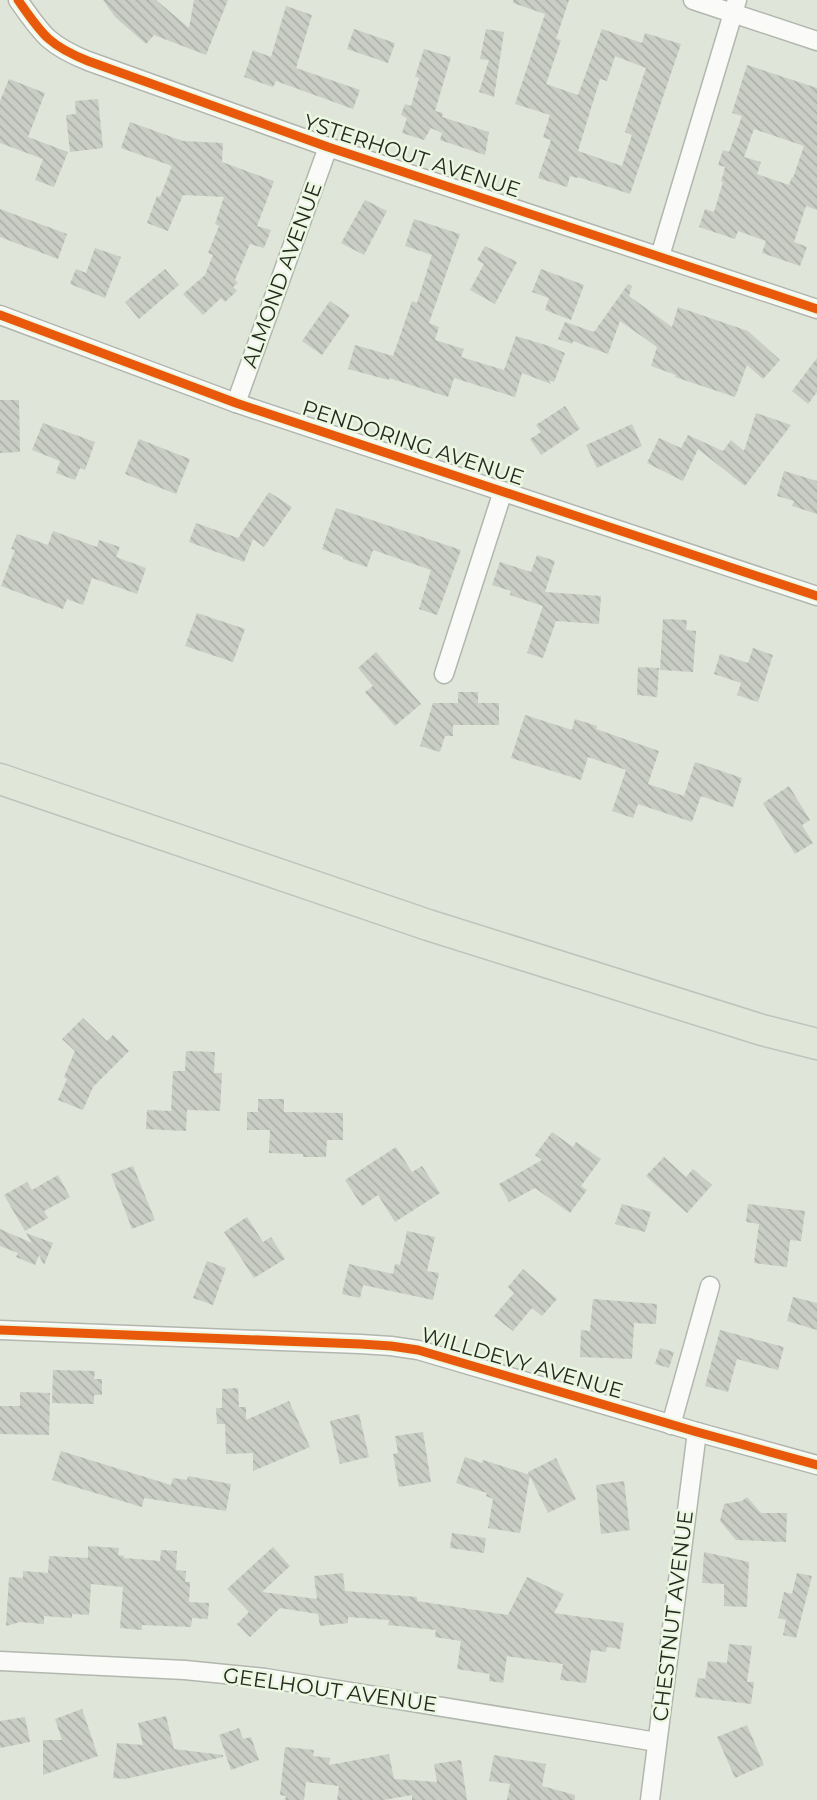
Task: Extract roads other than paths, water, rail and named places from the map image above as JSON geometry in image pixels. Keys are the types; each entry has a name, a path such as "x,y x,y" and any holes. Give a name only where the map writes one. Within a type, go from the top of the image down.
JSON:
{"highway":[{"path":"0,779 428,925 762,1030 817,1044"}],"street":[{"name":"YSTERHOUT AVENUE","path":"18,0 44,36 73,55 328,148 817,309"},
{"path":"693,0 735,6 817,41"},
{"path":"660,256 735,6"},
{"name":"ALMOND AVENUE","path":"236,403 328,148"},
{"name":"PENDORING AVENUE","path":"0,316 236,403 817,596"},
{"path":"444,674 503,491"},
{"path":"671,1425 710,1286"},
{"name":"WILLDEVY AVENUE","path":"0,1331 391,1346 418,1350 817,1465"},
{"name":"CHESTNUT AVENUE","path":"650,1800 697,1432"},
{"name":"GEELHOUT AVENUE","path":"0,1661 185,1670 265,1678 657,1742"}]}
